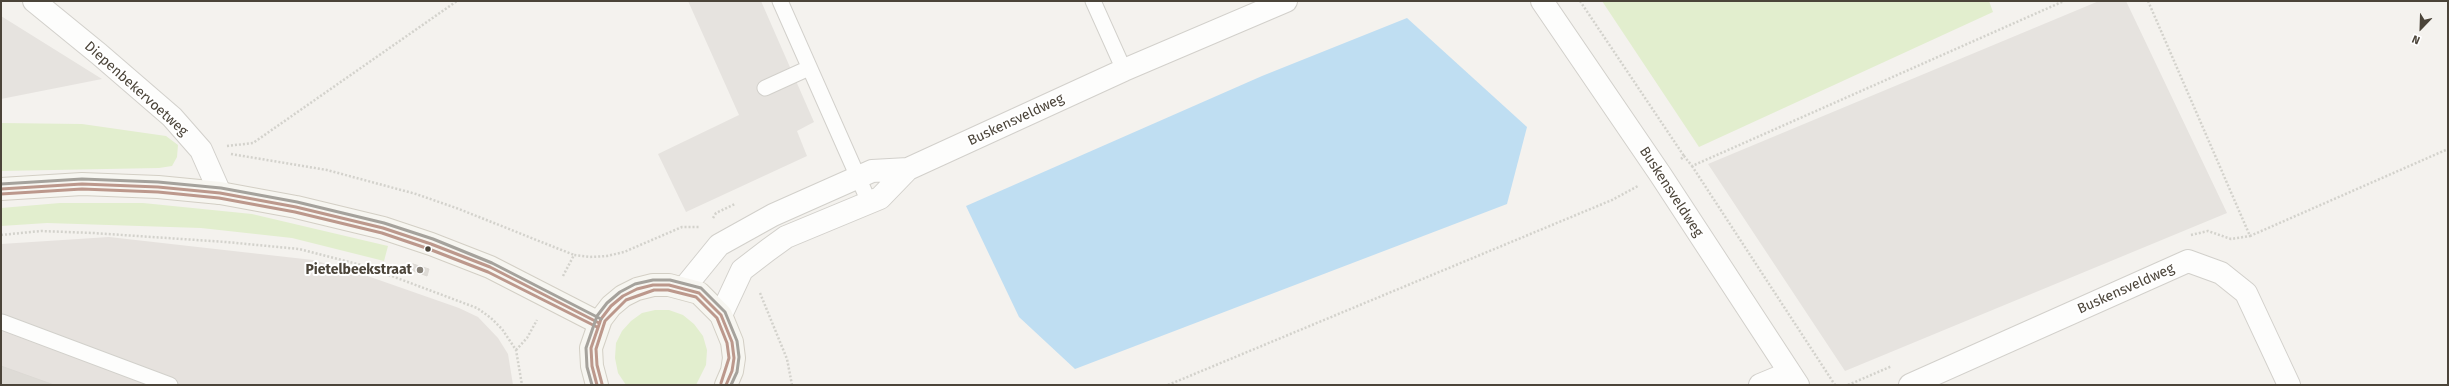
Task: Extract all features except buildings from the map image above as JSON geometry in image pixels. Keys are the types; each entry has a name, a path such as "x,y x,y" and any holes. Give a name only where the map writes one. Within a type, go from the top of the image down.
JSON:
{"main road":[{"path":"1,189 82,184 220,193 332,215 431,244 490,267 599,323"},
{"path":"597,385 592,366 591,348 599,323 611,306 637,289 653,285 684,288 699,293 721,315 732,342 734,358 732,371 726,385"}],"street":[{"name":"Diepenbekervoetweg","path":"34,1 100,54 172,117 201,150 220,193"},
{"name":"Buskensveldweg","path":"721,315 742,270 786,237 880,198 908,169 1124,70 1286,1"},
{"name":"Buskensveldweg","path":"1542,1 1660,174 1794,379"},
{"name":"Buskensveldweg","path":"684,288 718,246 773,215 872,171 908,169"},
{"name":"Buskensveldweg","path":"1910,385 2188,262 2221,273 2246,293 2289,385"},
{"path":"1760,385 1794,379"}],"lane":[{"path":"780,1 869,202"},
{"path":"1093,1 1124,70"},
{"path":"765,88 809,68"},
{"path":"2,322 170,385"}],"path":[{"path":"201,150 252,143 457,1"},
{"path":"1580,1 1692,166 1835,385"},
{"path":"1692,166 2064,1"},
{"path":"2148,1 2250,236 2448,149"},
{"path":"201,150 261,157 327,170 416,194 459,209 574,255"},
{"path":"1168,385 1612,200 1660,174 1684,156"},
{"path":"1,235 41,231 93,233 299,249 365,266 477,308 502,329 516,350 522,385"},
{"path":"516,350 527,338"}],"shaded area":[{"path":"688,1 761,1 814,122 797,131 807,156 686,212 658,154 739,115"},
{"path":"2099,1 2126,1 2227,213 1845,371 1708,164"},
{"path":"1,16 102,79 1,99"},
{"path":"109,237 313,260 359,273 459,308 478,317 498,338 508,354 513,385 1,385 1,244"}],"green space":[{"path":"1602,1 1989,1 1993,12 1699,147"},
{"path":"1,123 82,124 166,136 178,145 177,157 172,166 159,168 1,171"},
{"path":"60,203 143,203 252,214 388,246 384,261 292,238 201,228 47,223 1,226 1,208"},
{"path":"655,310 669,310 683,315 694,324 703,336 707,350 706,365 696,385 626,385 618,373 615,358 616,343 622,331 631,321 642,313"}],"water":[{"path":"1407,18 1527,127 1507,204 1075,369 1019,317 966,206 1262,76"}],"transit line":[{"path":"1,184 82,179 158,182 221,188 297,202 384,223 433,239 492,263 601,319"},
{"path":"1,189 82,184 158,187 220,193 296,207 383,228 431,244 490,267 599,323"},
{"path":"1,194 82,189 158,192 219,198 295,212 382,233 429,249 488,272 597,327"},
{"path":"592,385 587,367 586,348 597,316 607,303 620,292 635,284 653,280 670,280 701,288 725,312 737,341 739,357 737,372 731,385"},
{"path":"597,385 592,366 591,348 601,319 611,306 623,296 637,289 653,285 669,285 699,293 721,315 732,342 734,358 732,371 726,385"},
{"path":"602,384 597,365 596,349 605,321 626,300 654,290 668,290 696,297 717,318 727,343 729,358 721,383"}],"place":[{"name":"Pietelbeekstraat","path":"420,270"}]}
